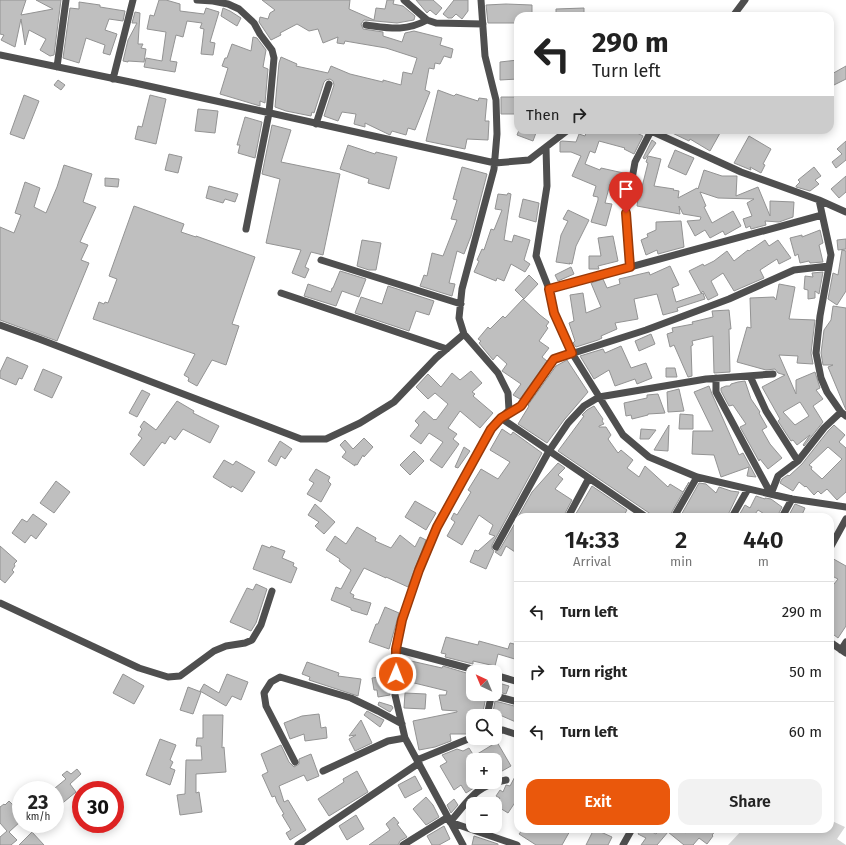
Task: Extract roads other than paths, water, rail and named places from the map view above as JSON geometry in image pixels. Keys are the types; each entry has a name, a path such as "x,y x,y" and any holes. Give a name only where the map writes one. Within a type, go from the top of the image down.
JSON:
{"street":[{"path":"57,67 66,0"},
{"path":"113,79 133,0"},
{"path":"197,0 213,1 239,8 254,23 272,50 274,58 269,112 246,229"},
{"path":"404,0 427,20 436,23 483,24"},
{"path":"463,845 405,738 395,695 396,649 402,620 419,570 437,527 491,429 509,410 508,393 498,373 464,334 459,318 462,289 495,164 497,134 496,100 486,56 481,0"},
{"path":"736,12 745,0"},
{"path":"366,24 398,29 410,27 427,20"},
{"path":"0,55 269,112 495,164 529,160 563,134"},
{"path":"316,124 329,84"},
{"path":"630,267 626,213 635,162 649,134"},
{"path":"657,134 741,172 819,200 846,212"},
{"path":"546,147 547,186 536,256 549,289 554,313 572,353 623,435 649,457 697,477 792,499 846,507"},
{"path":"771,494 778,476 798,461 824,428 843,414 827,392 821,378 816,353 820,316 830,255 819,200"},
{"path":"549,289 822,215"},
{"path":"321,260 460,304"},
{"path":"501,418 521,406 554,359 646,330 794,270 829,266"},
{"path":"281,293 447,349"},
{"path":"0,325 301,439 326,439 360,423 394,402 436,358 464,334"},
{"path":"515,513 549,451 568,423 584,406 599,397 716,378 773,374"},
{"path":"750,376 766,411 798,461"},
{"path":"716,378 716,392 771,494"},
{"path":"501,418 640,513"},
{"path":"676,513 697,477"},
{"path":"570,513 589,478"},
{"path":"734,513 748,489"},
{"path":"784,513 792,499"},
{"path":"496,547 514,514"},
{"path":"834,541 846,519"},
{"path":"0,603 139,668 168,677 180,676 214,651 226,646 245,643 252,640 261,625 272,591"},
{"path":"834,645 844,652 846,642"},
{"path":"396,649 466,668"},
{"path":"295,762 266,706 264,693 271,682 280,677 351,698 402,724"},
{"path":"502,677 514,681"},
{"path":"488,709 491,697 495,696 514,701"},
{"path":"502,730 514,734"},
{"path":"323,771 388,741 405,738"},
{"path":"298,845 418,762 466,740"},
{"path":"404,845 449,819 482,788 493,783 506,780"},
{"path":"449,819 517,845"},
{"path":"623,845 630,833"}]}
